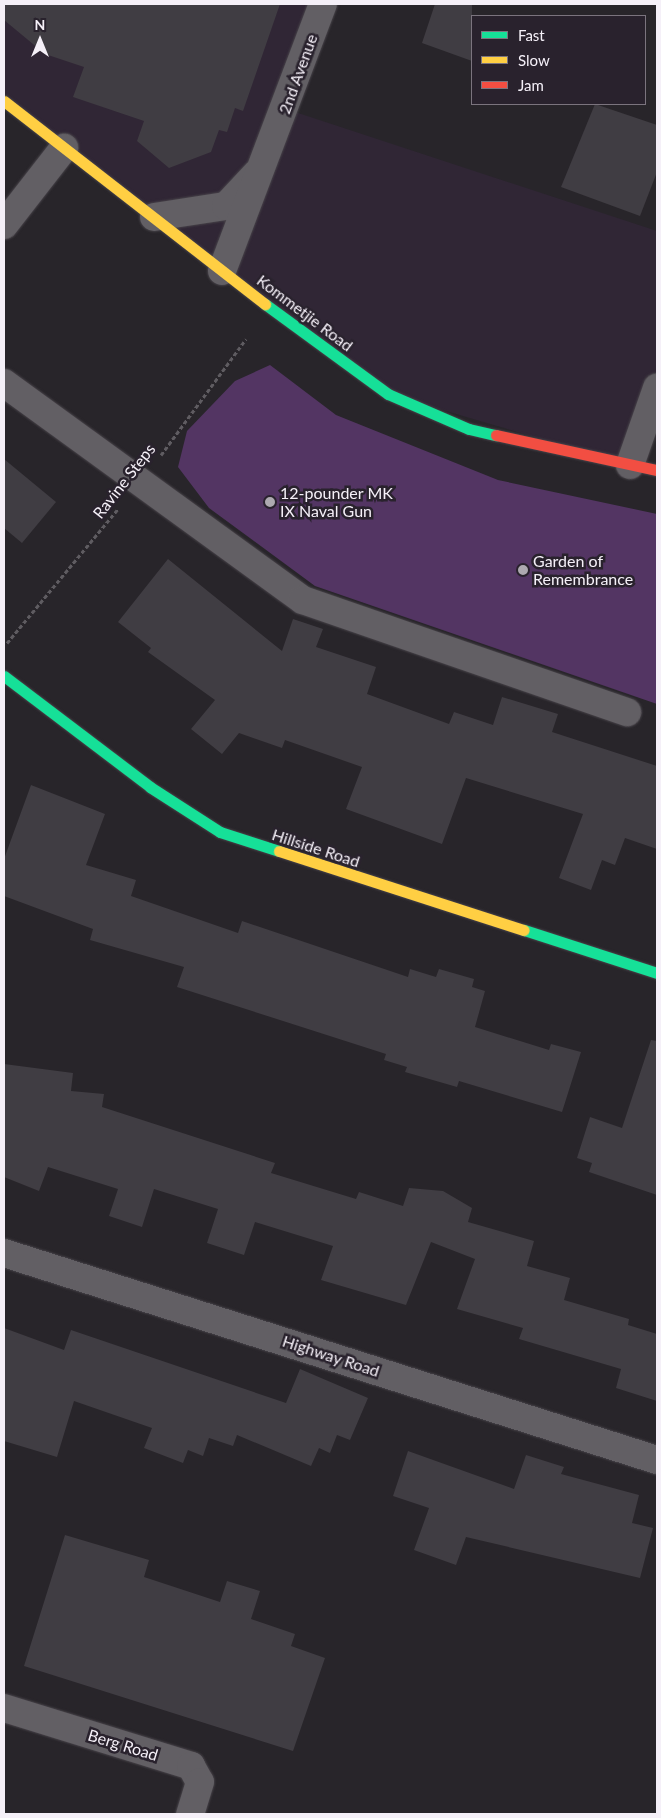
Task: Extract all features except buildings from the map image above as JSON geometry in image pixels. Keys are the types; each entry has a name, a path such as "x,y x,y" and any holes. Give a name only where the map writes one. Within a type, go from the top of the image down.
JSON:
{"main road":[{"name":"Kommetjie Road","path":"4,101 222,271 388,394 470,429 657,470"},
{"name":"Kommetjie Road","path":"630,465 657,464"},
{"name":"Hillside Road","path":"4,676 126,770 220,832 657,973"}],"street":[{"name":"2nd Avenue","path":"222,271 274,144 323,4"},
{"name":"2nd Avenue","path":"154,218 226,206 253,180 274,144"},
{"path":"9,219 64,148"},
{"path":"4,383 268,578 328,613 627,712"},
{"path":"630,465 657,388"},
{"name":"Highway Road","path":"4,1253 657,1460"},
{"name":"Berg Road","path":"4,1708 191,1766 200,1782 190,1814"}],"path":[{"name":"Ravine Steps","path":"15,634 140,483 246,338"}],"shaded area":[{"path":"4,4 323,4 286,109 657,231 657,388 630,465 388,394 4,101"},
{"path":"270,365 336,415 498,480 657,514 657,704 315,586 209,508 178,467 187,431 235,381"}],"traffic: fast":[{"path":"265,304 388,394 469,429 496,435"},
{"path":"4,676 150,787 220,832 279,851"},
{"path":"524,930 657,973"}],"traffic: slow":[{"path":"4,101 265,304"},
{"path":"279,851 524,930"}],"traffic: jam":[{"path":"496,435 657,470"}],"place":[{"name":"12-pounder MK IX Naval Gun","path":"270,502"},
{"name":"Garden of Remembrance","path":"523,570"}]}
